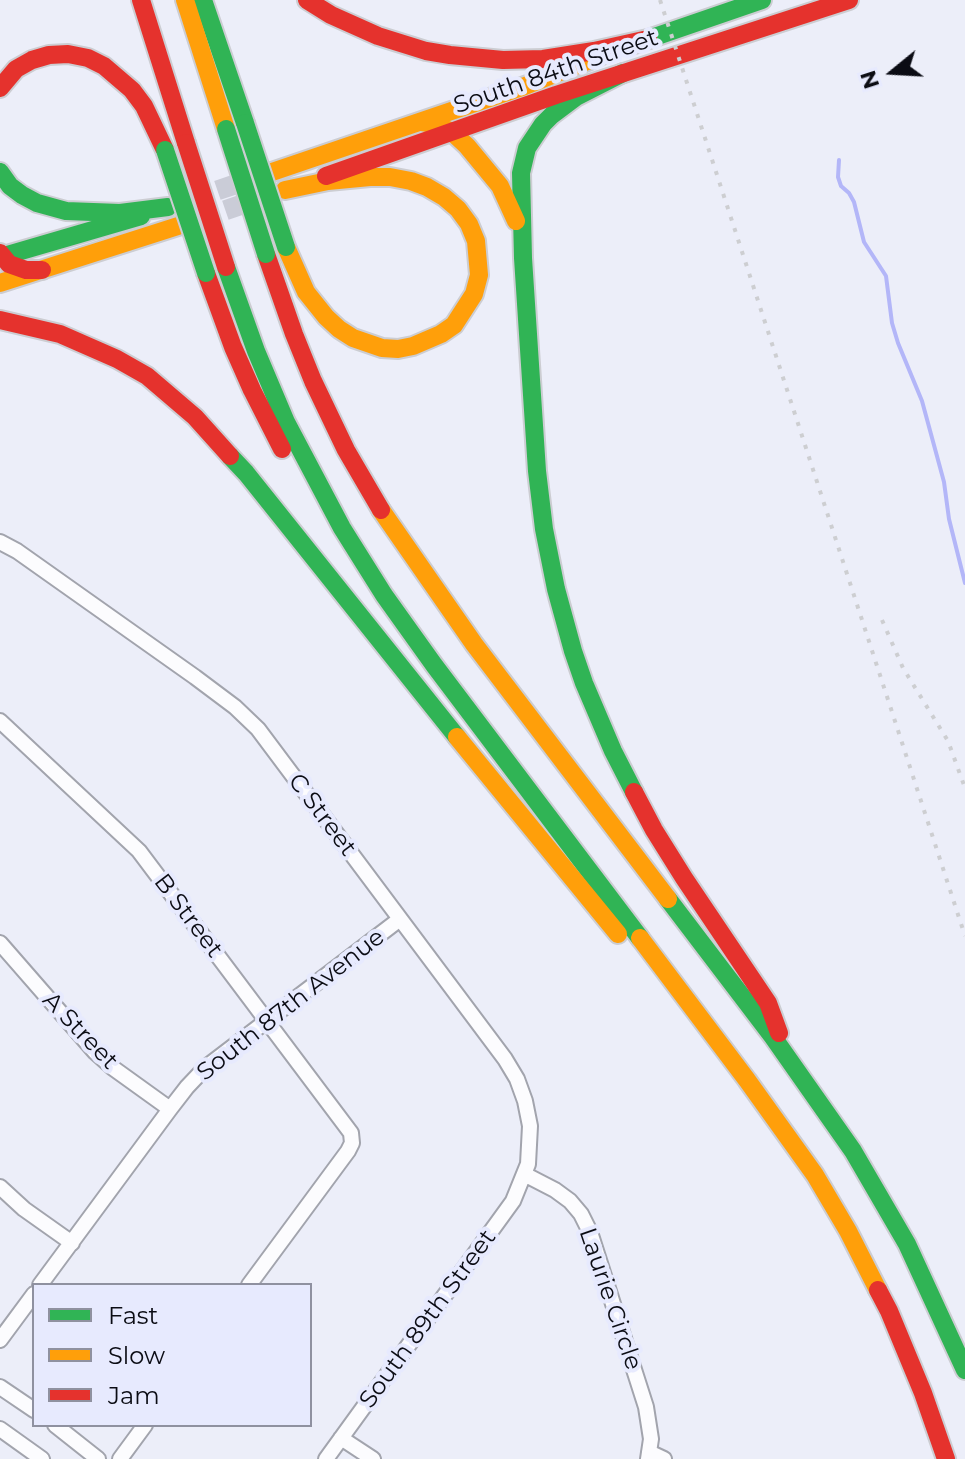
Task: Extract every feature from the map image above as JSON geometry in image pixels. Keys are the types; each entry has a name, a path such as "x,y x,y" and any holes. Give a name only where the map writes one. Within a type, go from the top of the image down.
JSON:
{"main road":[{"path":"141,0 256,351 299,447 342,528 384,595"},
{"path":"185,0 294,334 346,450 386,519 474,644 788,1058 853,1151 923,1277 965,1370"},
{"name":"South 84th Street","path":"203,0 286,247 306,292 326,317 353,338 382,348 398,349 441,334 454,325 465,310 474,294 479,275 476,241 469,224 444,197 427,187 400,179 370,177 282,190 623,73 849,0"},
{"path":"307,0 331,15 378,36 450,55 503,60 543,59 648,39"},
{"name":"South 84th Street","path":"272,172 525,86 762,0"},
{"path":"0,88 16,69 32,60 68,54 88,58 104,66 132,90 144,106 165,150 239,361 280,444 321,512 815,1175 889,1311 946,1459"},
{"path":"623,73 562,106 543,124 527,148 523,161 520,187 523,258 544,529 573,651 597,717 630,785 684,878 768,1003 788,1058"},
{"path":"422,122 452,132 500,186 515,218 523,258"},
{"path":"0,172 10,186 22,195 52,208 101,213 170,207 1,256 17,267 42,270"},
{"path":"0,283 178,226"},
{"path":"0,320 60,334 117,359 147,376 220,442 475,760 815,1175"}],"street":[{"name":"C Street","path":"0,542 147,642 251,722 505,1059 517,1079 530,1126 528,1164 524,1174"},
{"name":"B Street","path":"0,721 139,851 351,1133 352,1143 348,1151 250,1283"},
{"name":"South 87th Avenue","path":"42,1283 170,1109 205,1068 400,919"},
{"name":"A Street","path":"0,943 95,1052 170,1109"},
{"name":"South 89th Street","path":"326,1459 513,1201 524,1174"},
{"name":"Laurie Circle","path":"524,1174 570,1201 590,1232 646,1407 651,1439 649,1456 664,1459"},
{"path":"0,1187 24,1209 72,1243"},
{"path":"0,1340 32,1297"},
{"path":"0,1387 32,1409"},
{"path":"58,1427 98,1459"},
{"path":"120,1459 144,1427"},
{"path":"0,1429 42,1459"},
{"path":"341,1438 373,1459"}],"waterway":[{"path":"839,160 841,186 854,202 864,242 886,276 892,323 922,401 944,482 949,519 965,583"}],"tunnel":[{"path":"189,200 257,177"},
{"path":"197,220 261,198"}],"railway":[{"path":"660,0 965,936"},
{"path":"882,620 903,668 948,741 965,788"}],"traffic: fast":[{"path":"203,0 245,123"},
{"path":"634,44 762,0"},
{"path":"623,73 576,97 552,115 527,148 521,173 523,258 537,471 544,529 573,651 613,751 634,792"},
{"path":"245,123 286,247"},
{"path":"226,129 266,254"},
{"path":"165,150 206,273"},
{"path":"0,172 10,186 22,195 66,211 120,213 168,207"},
{"path":"0,257 141,216"},
{"path":"226,267 286,422 342,528 384,595 434,665 640,938"},
{"path":"230,456 457,737"},
{"path":"668,899 773,1037 853,1151 907,1244 965,1370"}],"traffic: slow":[{"path":"185,0 226,129"},
{"path":"272,172 525,86 600,56"},
{"path":"422,122 452,132 467,146 500,186 516,221"},
{"path":"285,190 370,177 390,177 427,187 458,209 469,224 476,241 479,275 474,294 454,325 413,346 382,348 353,338 326,317 306,292 286,247"},
{"path":"0,283 178,226"},
{"path":"381,510 474,644 668,899"},
{"path":"457,737 618,934"},
{"path":"640,938 815,1175 878,1290"}],"traffic: jam":[{"path":"141,0 186,143"},
{"path":"307,0 331,15 378,36 450,55 503,60 543,59 648,39"},
{"path":"326,176 556,95 849,0"},
{"path":"0,88 16,69 32,60 68,54 88,58 104,66 132,90 144,106 165,150"},
{"path":"186,143 226,267"},
{"path":"0,253 9,264 26,270 42,270"},
{"path":"266,254 313,381 346,450 381,510"},
{"path":"206,273 233,347 282,449"},
{"path":"0,320 60,334 147,376 195,417 230,456"},
{"path":"634,792 684,878 768,1003 779,1033"},
{"path":"878,1290 923,1393 946,1459"}]}
